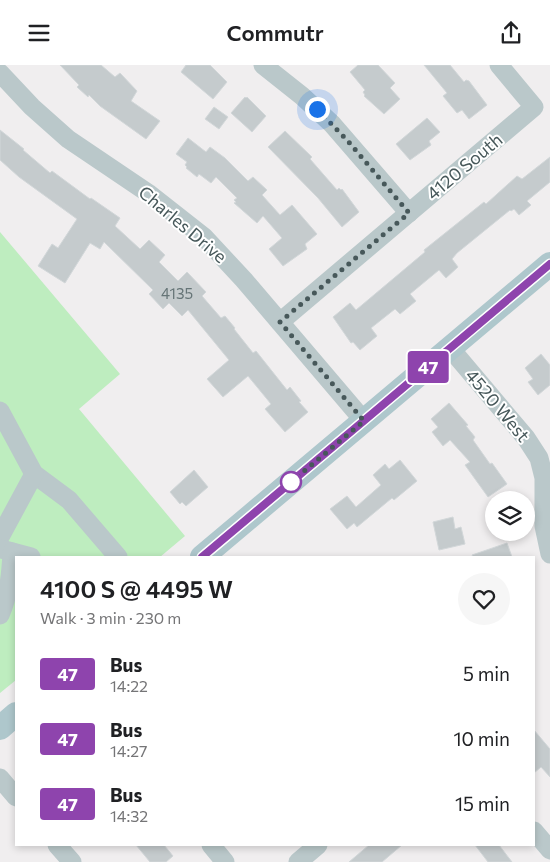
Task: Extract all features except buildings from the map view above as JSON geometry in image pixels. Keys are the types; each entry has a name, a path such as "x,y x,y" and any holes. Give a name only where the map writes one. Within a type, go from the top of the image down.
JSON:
{"main road":[{"path":"203,556 550,264"},
{"path":"0,728 15,715"}],"street":[{"path":"263,65 302,96 332,124 409,213"},
{"name":"4120 South","path":"280,322 534,107 499,65"},
{"name":"Charles Drive","path":"0,73 32,107 68,139 148,193 204,237 232,266 364,421"},
{"name":"4520 West","path":"450,348 534,448 542,467 548,498 544,526 550,554"},
{"path":"0,411 34,473 69,500 117,556"},
{"path":"0,537 34,473"},
{"path":"0,615 6,601 11,577 6,551 27,556"},
{"path":"0,779 15,796"},
{"path":"535,832 550,850"},
{"path":"58,846 72,862"},
{"path":"212,846 225,862"},
{"path":"298,862 317,846"}],"green space":[{"path":"0,232 120,374 79,409 185,536 161,556 15,556 15,681 0,693"}],"bus line":[{"name":"47","path":"203,556 550,264"}],"route":[{"path":"291,482 364,421 280,322 409,213 347,140 317,109"}]}
